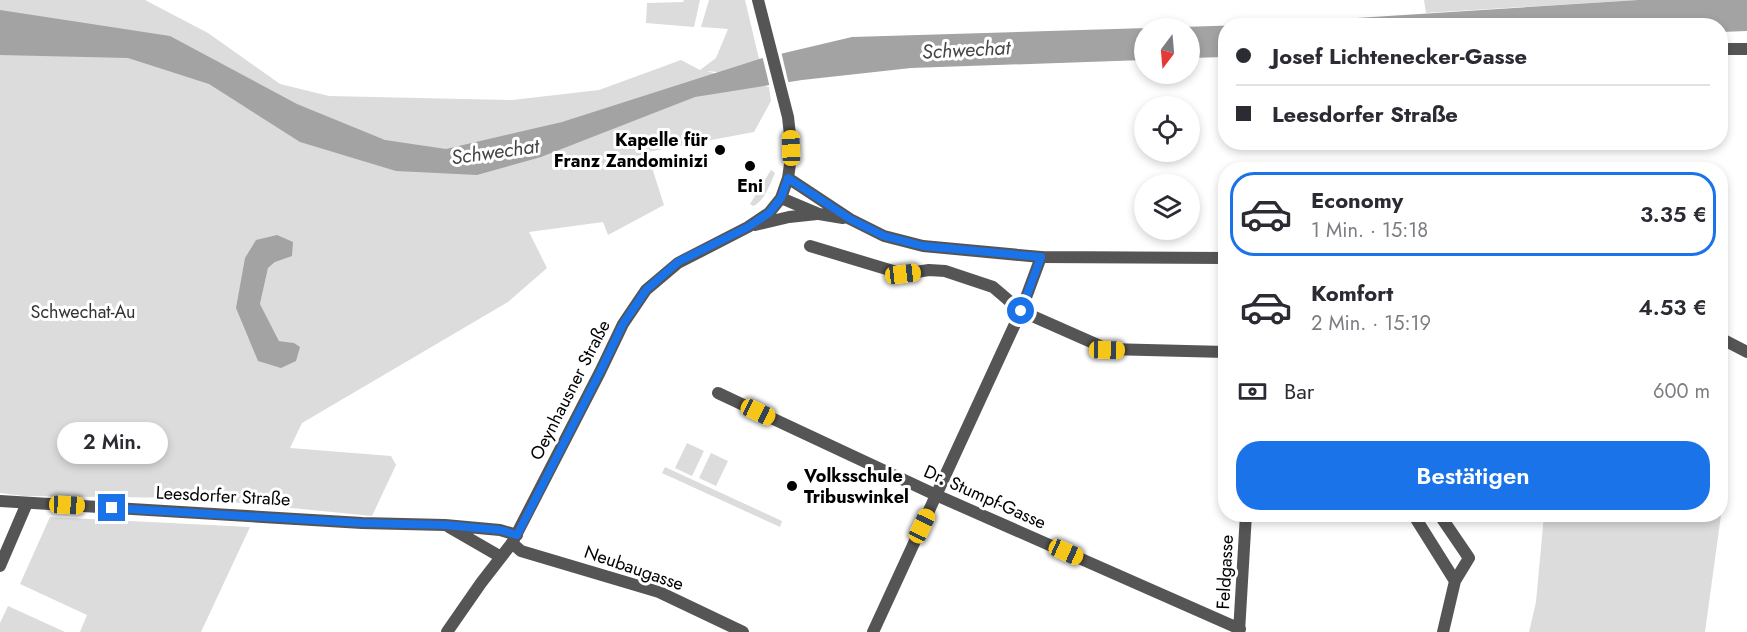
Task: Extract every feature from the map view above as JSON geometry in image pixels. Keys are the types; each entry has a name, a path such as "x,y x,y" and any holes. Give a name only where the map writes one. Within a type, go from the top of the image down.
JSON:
{"street":[{"name":"Oeynhausner Straße","path":"447,632 514,539 623,324 646,290 678,262 748,227 769,213 781,198 788,178 791,157 790,135 758,0"},
{"path":"1728,49 1747,48"},
{"path":"788,178 850,219 884,236 923,246 1041,257 1218,258"},
{"path":"781,198 819,214 850,219"},
{"path":"748,227 789,217 819,214"},
{"path":"810,246 903,274 928,270 945,272 993,287 1021,311 1107,350 1218,352"},
{"path":"873,632 1021,311 1041,257"},
{"path":"1728,342 1747,352"},
{"name":"Dr. Stumpf-Gasse","path":"718,393 936,495 1240,630"},
{"name":"Leesdorfer Straße","path":"0,501 362,523 445,525 500,530 514,539"},
{"path":"0,566 27,503"},
{"name":"Feldgasse","path":"1240,630 1246,522"},
{"path":"1418,522 1455,581"},
{"path":"1443,632 1455,581 1469,558 1444,522"},
{"name":"Leesdorfer Straße","path":"445,525 501,557"},
{"name":"Neubaugasse","path":"514,539 521,551 659,592 743,632"}],"green space":[{"name":"Schwechat-Au","path":"0,0 145,0 208,33 280,84 329,96 512,100 599,90 681,60 700,70 716,58 728,29 701,27 709,0 745,0 759,59 718,72 706,71 769,87 771,101 754,132 647,152 664,205 608,235 603,222 529,232 547,268 508,302 302,423 290,448 391,456 396,465 372,516 191,498 24,496 0,493","holes":["256,240 275,262 268,268 260,304 279,341 293,343 258,361"]},
{"path":"684,0 700,0 694,27 646,23 647,3 683,2"},
{"path":"1424,0 1638,0 1426,13"},
{"path":"771,170 775,173 767,192 753,206 750,204"},
{"path":"687,443 704,451 692,476 675,468"},
{"path":"711,453 728,461 716,486 699,478"},
{"path":"665,467 782,521 780,527 662,473"},
{"path":"50,517 250,527 201,632 80,632 87,615 20,584"},
{"path":"1543,522 1720,522 1705,632 1529,632 1536,602"},
{"path":"8,606 65,632 0,632 0,623"}],"water":[{"path":"1638,0 1747,0 1747,31 1728,32 1728,18 1356,18"},
{"name":"Schwechat","path":"0,10 170,36 297,104 385,140 446,149 562,122 759,59 852,37 1134,28 1134,60 911,68 802,80 695,97 541,157 477,175 396,171 300,142 209,84 128,58 0,55"},
{"path":"1200,26 1218,26 1218,57 1200,58"},
{"path":"277,235 293,242 292,256 275,262 268,268 260,304 279,341 294,343 300,347 296,361 281,368 258,361 236,308 245,258 256,240"}],"pier":[{"path":"781,51 789,85 770,88 762,55"}],"place":[{"name":"Kapelle für Franz Zandominizi","path":"720,150"},
{"name":"Eni","path":"750,166"},
{"name":"Volksschule Tribuswinkel","path":"792,486"}],"route":[{"path":"112,508 362,523 445,525 500,530 517,535 623,324 646,290 678,262 748,227 769,213 781,198 788,178 850,219 884,236 923,246 1041,257 1021,311"}]}
